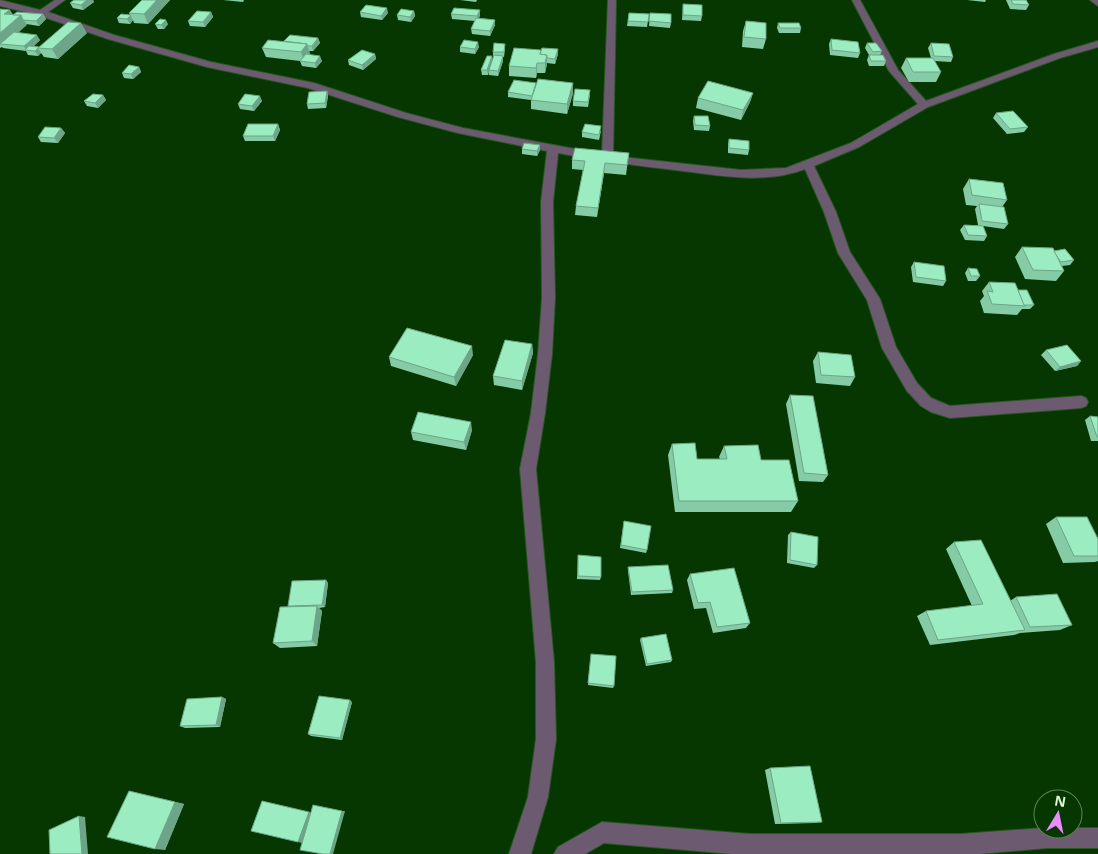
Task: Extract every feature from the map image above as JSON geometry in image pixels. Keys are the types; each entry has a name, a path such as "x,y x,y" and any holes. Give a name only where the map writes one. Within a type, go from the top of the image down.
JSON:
{"street":[{"path":"41,13 61,0"},
{"path":"607,159 612,0"},
{"path":"856,0 894,71 924,105"},
{"path":"1094,0 1098,4"},
{"path":"0,3 41,13 111,37 210,65 310,85 445,126 607,159 741,174 787,172 856,145 924,105 1056,56 1098,44"},
{"path":"520,854 542,779 547,730 540,583 531,525 528,466 539,406 548,311 546,223 548,174 553,149"},
{"path":"808,164 830,212 844,253 873,299 889,348 912,387 926,402 936,408 950,412 1082,402"},
{"path":"565,854 602,832 750,845 960,845 1047,838 1098,838"}],"building":[{"path":"74,0 87,0 81,5 70,3"},
{"path":"142,0 157,0 144,14 129,13"},
{"path":"1011,0 1026,0 1029,5 1013,4"},
{"path":"683,4 702,5 702,16 683,15"},
{"path":"366,5 387,8 381,16 360,12"},
{"path":"454,8 480,10 477,16 451,14"},
{"path":"0,9 10,10 4,14 21,15 0,33"},
{"path":"401,9 414,11 410,17 397,15"},
{"path":"197,11 211,12 203,22 188,21"},
{"path":"17,12 43,14 36,21 23,20 21,15 13,15"},
{"path":"629,13 649,14 648,22 628,21"},
{"path":"650,13 671,14 671,23 649,21"},
{"path":"121,14 131,15 127,19 117,18"},
{"path":"476,18 495,20 490,31 471,29"},
{"path":"160,19 166,20 161,25 155,24"},
{"path":"746,21 766,23 766,39 744,37"},
{"path":"68,22 81,23 52,49 38,48"},
{"path":"778,23 799,23 801,28 780,28"},
{"path":"14,32 37,35 24,46 0,44"},
{"path":"290,35 318,38 312,46 308,46 307,44 284,41"},
{"path":"831,39 858,42 860,53 832,50"},
{"path":"268,40 307,44 301,52 262,48"},
{"path":"464,40 478,42 475,49 460,47"},
{"path":"494,43 505,44 504,52 493,52"},
{"path":"867,43 876,43 882,51 873,52"},
{"path":"931,43 949,44 953,57 934,56"},
{"path":"29,46 39,47 35,51 25,50"},
{"path":"514,48 541,50 540,54 547,55 545,63 537,63 536,68 509,66"},
{"path":"542,48 558,49 555,59 547,58 547,55 540,54"},
{"path":"362,50 375,54 362,65 348,60"},
{"path":"306,54 320,56 315,63 300,61"},
{"path":"494,55 503,56 498,71 489,70"},
{"path":"869,55 883,55 886,61 871,61"},
{"path":"487,56 492,56 487,70 481,70"},
{"path":"906,58 933,58 941,72 913,72"},
{"path":"129,65 139,67 131,74 122,73"},
{"path":"538,79 573,83 567,104 531,100"},
{"path":"514,80 536,83 532,96 508,92"},
{"path":"708,81 753,93 743,110 698,98"},
{"path":"575,89 590,90 588,102 573,101"},
{"path":"327,91 325,103 307,104 309,92"},
{"path":"93,94 103,95 95,103 84,101"},
{"path":"245,94 260,96 252,106 238,104"},
{"path":"1013,111 1028,127 1010,129 996,113"},
{"path":"694,116 708,116 710,126 695,125"},
{"path":"248,124 278,124 273,136 243,136"},
{"path":"585,124 601,126 599,135 582,132"},
{"path":"45,127 61,128 54,138 38,137"},
{"path":"729,139 749,141 749,150 729,148"},
{"path":"524,143 540,145 537,151 522,149"},
{"path":"575,148 629,153 627,165 605,163 598,208 576,206 585,161 572,160"},
{"path":"969,179 1003,183 1007,200 972,195"},
{"path":"979,204 1004,207 1008,224 982,221"},
{"path":"964,225 983,226 987,236 968,235"},
{"path":"1022,247 1053,248 1064,271 1033,270"},
{"path":"1065,249 1074,260 1061,262 1054,251"},
{"path":"914,262 944,266 946,281 916,277"},
{"path":"968,268 977,269 980,276 971,276"},
{"path":"989,282 1015,283 1025,306 992,304 987,291 993,292"},
{"path":"1018,290 1027,290 1034,305 1024,305"},
{"path":"407,328 472,346 454,377 389,357"},
{"path":"505,340 532,344 522,381 493,376"},
{"path":"1067,345 1081,361 1060,367 1046,350"},
{"path":"818,352 851,355 855,377 821,375"},
{"path":"790,395 813,396 828,475 804,473"},
{"path":"418,412 471,422 464,442 411,432"},
{"path":"1090,416 1098,417 1098,437 1097,437"},
{"path":"695,443 697,459 727,459 724,446 758,445 761,460 789,460 798,501 679,501 672,444"},
{"path":"1056,517 1087,517 1098,539 1098,556 1074,556"},
{"path":"624,521 651,526 647,550 621,545"},
{"path":"791,532 818,537 817,565 790,560"},
{"path":"981,540 1025,630 938,640 926,611 983,604 954,542"},
{"path":"578,555 601,557 601,577 578,576"},
{"path":"668,565 673,590 632,592 628,567"},
{"path":"734,568 750,623 717,627 710,602 698,603 690,574"},
{"path":"326,580 322,605 288,606 292,581"},
{"path":"1057,594 1072,625 1030,627 1016,597"},
{"path":"317,606 312,641 273,643 280,607"},
{"path":"666,634 672,660 647,664 641,638"},
{"path":"591,654 616,656 614,686 588,683"},
{"path":"319,696 350,700 340,738 308,734"},
{"path":"222,697 216,725 180,726 187,699"},
{"path":"810,766 822,822 781,823 770,768"},
{"path":"129,791 175,802 155,849 107,837"},
{"path":"262,801 309,812 298,842 251,831"},
{"path":"313,805 342,811 330,854 300,850"},
{"path":"79,816 82,854 50,854 49,830"}]}
